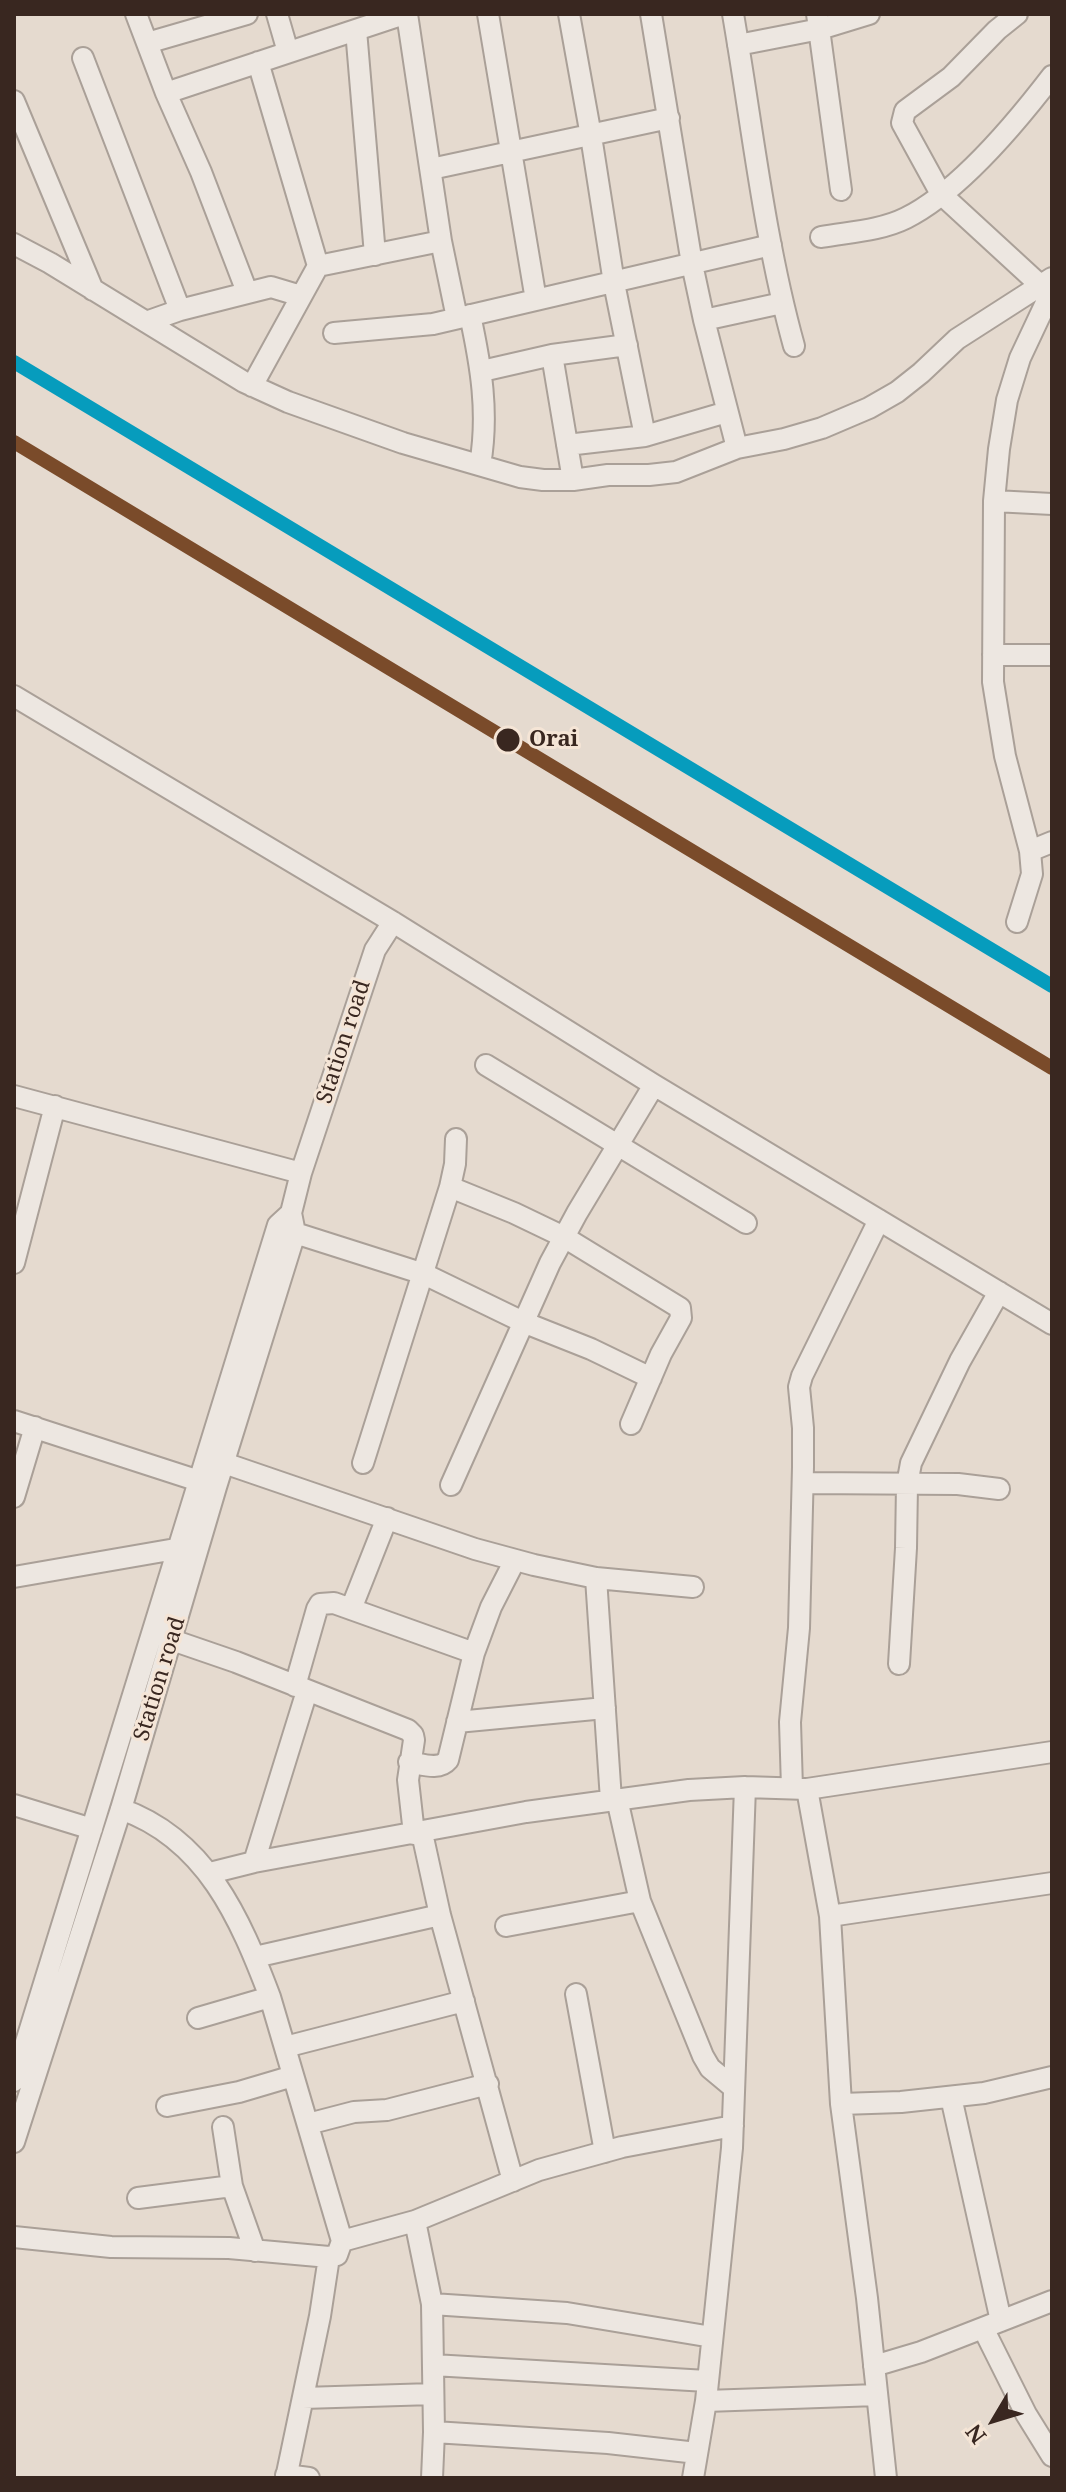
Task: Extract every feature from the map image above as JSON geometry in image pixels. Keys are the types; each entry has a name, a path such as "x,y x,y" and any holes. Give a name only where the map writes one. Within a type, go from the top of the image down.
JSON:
{"street":[{"path":"136,14 247,292"},
{"path":"147,43 247,14"},
{"path":"277,14 288,52"},
{"path":"166,93 406,14 441,241 482,371 486,424 480,465"},
{"path":"488,14 536,300"},
{"path":"569,14 614,283 645,436"},
{"path":"651,14 692,264 737,448"},
{"path":"733,14 771,245 794,346"},
{"path":"738,45 818,22 869,14"},
{"path":"1017,14 951,77 905,111 902,123 941,194 1048,284"},
{"path":"818,22 841,190"},
{"path":"356,30 375,255"},
{"path":"83,58 180,310"},
{"path":"252,386 318,266 258,62"},
{"path":"821,237 907,218 965,175 1052,76"},
{"path":"14,101 93,290"},
{"path":"431,169 669,118"},
{"path":"318,266 441,241"},
{"path":"14,244 252,386 335,421 520,477 543,480 676,472 737,448 822,428 897,392 957,339 1048,284"},
{"path":"334,333 433,324 771,245"},
{"path":"1017,922 1032,874 1030,851 1015,798 993,682 994,501 1007,400 1048,284"},
{"path":"146,322 271,287 301,296"},
{"path":"704,320 782,303"},
{"path":"482,371 552,355 627,345"},
{"path":"552,355 573,480"},
{"path":"567,445 645,436 727,412"},
{"path":"994,501 1052,504"},
{"path":"993,655 1052,655"},
{"path":"14,696 393,922 654,1085 1052,1324"},
{"path":"1030,851 1052,842"},
{"name":"Station road","path":"14,2142 172,1640 293,1223 301,1173 375,950 393,922"},
{"path":"486,1065 746,1223"},
{"path":"451,1485 564,1237 654,1085"},
{"path":"14,1096 301,1173"},
{"path":"14,1263 55,1106"},
{"path":"363,1463 450,1187 456,1139"},
{"path":"450,1187 564,1237 680,1308 681,1318 631,1424"},
{"path":"879,1220 799,1387 803,1483 799,1628 790,1722 799,1788 830,1916 841,2104 886,2478"},
{"path":"293,1223 424,1274 523,1322 591,1349 651,1378"},
{"name":"Station road","path":"14,2081 22,2023 92,1829 278,1225 293,1223"},
{"path":"899,1664 907,1485 911,1463 960,1361 999,1292"},
{"path":"14,1421 199,1481"},
{"path":"14,1497 35,1427"},
{"path":"224,1463 515,1560 596,1578 693,1587"},
{"path":"803,1483 958,1484 999,1489"},
{"path":"351,1609 387,1518"},
{"path":"14,1577 199,1545"},
{"path":"409,1762 438,1767 444,1765 451,1752 474,1653 491,1607 515,1560"},
{"path":"596,1578 614,1800 640,1901 703,2056 710,2068 734,2088"},
{"path":"254,1862 301,1689 320,1604 334,1603 474,1653"},
{"path":"172,1640 408,1730 413,1735 408,1780 418,1833 513,2181"},
{"path":"457,1722 605,1708"},
{"path":"210,1873 254,1862 526,1812 689,1790 799,1788 1052,1752"},
{"path":"693,2478 707,2391 733,2126 745,1787"},
{"path":"14,1805 92,1829"},
{"path":"121,1809 144,1817 175,1838 210,1873 255,1957 308,2124 335,2249 286,2477 309,2478"},
{"path":"830,1916 1052,1883"},
{"path":"506,1926 640,1901"},
{"path":"255,1957 440,1915"},
{"path":"576,1994 605,2152"},
{"path":"198,2018 270,1997"},
{"path":"285,2047 464,2001"},
{"path":"167,2106 239,2092 293,2076"},
{"path":"841,2104 984,2093 1052,2077"},
{"path":"308,2124 354,2112 387,2110 488,2084"},
{"path":"951,2097 992,2325 1026,2414 1052,2456"},
{"path":"14,2237 111,2247 255,2251 335,2249 415,2221 539,2170 605,2152 733,2126"},
{"path":"223,2127 232,2186 255,2251"},
{"path":"138,2198 232,2186"},
{"path":"415,2221 432,2304 432,2478"},
{"path":"874,2366 921,2352 1052,2301"},
{"path":"432,2304 567,2313 712,2337"},
{"path":"433,2365 707,2391 877,2395"},
{"path":"303,2398 433,2394"},
{"path":"434,2432 608,2443 697,2453"}],"transit line":[{"path":"14,362 1052,986"},
{"path":"14,442 1052,1068"}],"place":[{"name":"Orai","path":"508,740"}]}
